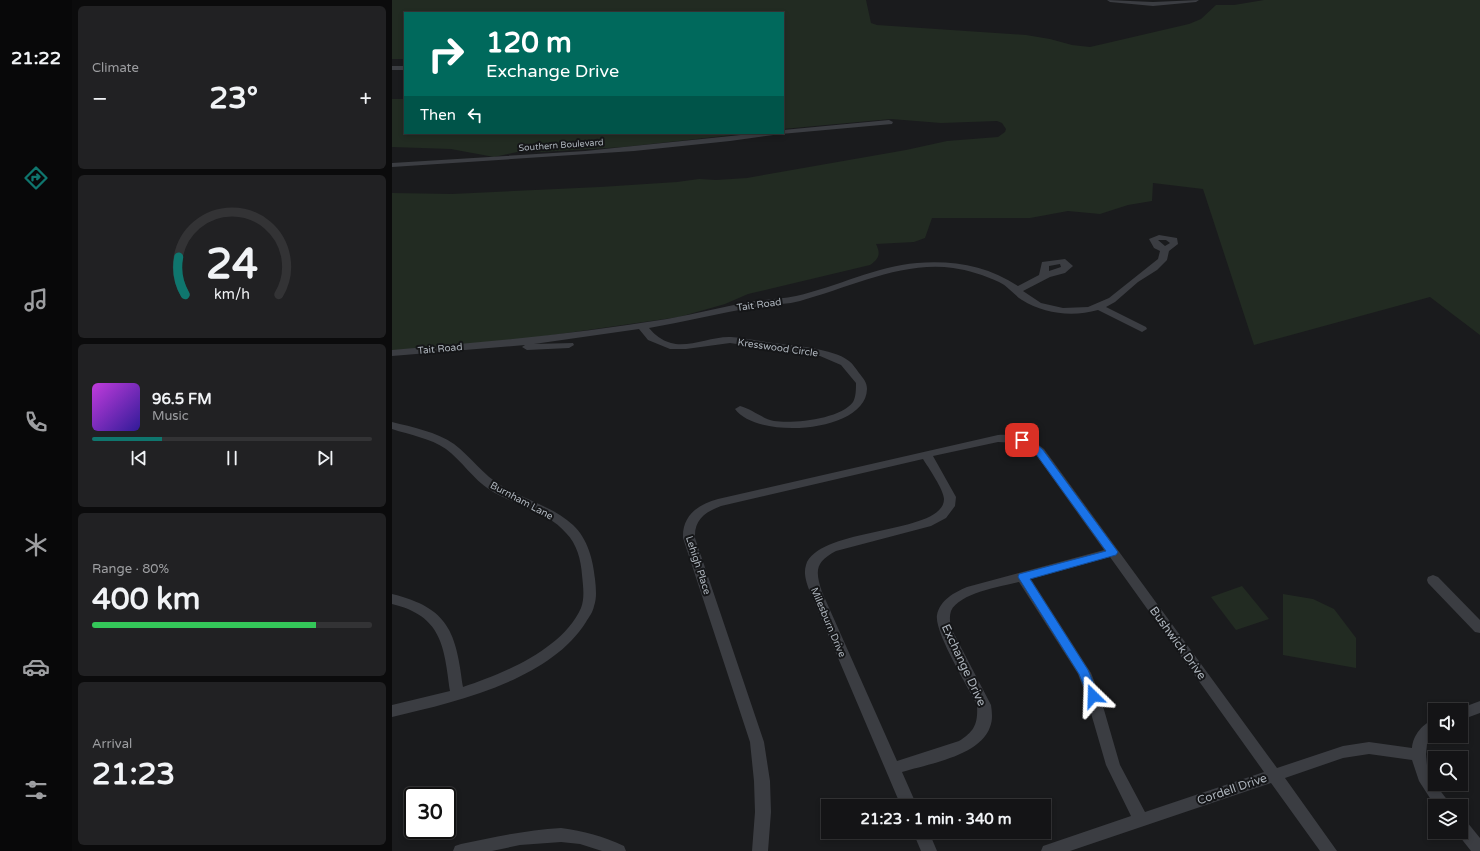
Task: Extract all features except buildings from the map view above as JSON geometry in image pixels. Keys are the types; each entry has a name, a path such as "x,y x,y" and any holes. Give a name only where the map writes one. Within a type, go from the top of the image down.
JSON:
{"street":[{"path":"1110,0 1153,4 1196,0"},
{"path":"392,68 404,68"},
{"path":"784,132 889,122"},
{"name":"Southern Boulevard","path":"392,164 504,160 607,152 769,134"},
{"name":"Tait Road","path":"392,353 511,343 642,326 756,304 791,300 890,271 916,266 940,265 962,267 984,272 1003,280 1018,290 1031,302 1055,310 1080,311 1099,307 1116,297 1134,280 1159,264 1166,250"},
{"path":"1018,290 1030,285 1044,276"},
{"path":"1099,307 1142,329"},
{"name":"Kresswood Circle","path":"642,326 652,338 670,346 686,346 730,340 822,353 844,363 861,383 860,398 854,406 841,414 813,422 792,425 775,424 756,418 740,409"},
{"name":"Tait Road","path":"511,343 514,347 524,348 569,345"},
{"name":"Burnham Lane","path":"392,425 448,446 494,487 533,504 559,519 578,540 588,563 590,590 587,609 573,629 561,642 542,657 517,671 457,694 392,711"},
{"name":"Lehigh Place","path":"760,851 763,796 757,742 689,538 688,531 690,522 698,512 718,502 991,439 1008,438 1022,440"},
{"name":"Bushwick Drive","path":"1022,440 1030,443 1040,452 1329,851"},
{"name":"Milesburn Drive","path":"907,799 816,592 810,573 815,560 819,555 832,548 927,523 942,515 949,506 950,497 926,454"},
{"name":"Exchange Drive","path":"894,768 957,749 968,743 979,734 985,721 984,705 945,630 943,617 950,604 963,594 1113,552"},
{"path":"1023,577 1084,673 1093,696 1113,765 1124,790 1141,820"},
{"path":"1433,580 1480,628"},
{"path":"392,599 406,602 425,611 436,619 443,630 452,653 457,694"},
{"path":"1468,711 1480,707"},
{"path":"1428,731 1424,735 1418,755 1420,768 1426,782 1439,799"},
{"name":"Cordell Drive","path":"1049,851 1343,752 1358,749 1383,749 1418,755"},
{"path":"461,851 535,836 556,835 576,837 603,844 618,851"},
{"path":"1468,835 1480,850"},
{"path":"923,839 929,851"}],"shaded area":[{"path":"392,0 866,0 871,23 877,25 1026,35 1072,45 1090,47 1189,24 1201,19 1216,5 1234,5 1264,0 1480,0 1480,335 1430,297 1254,345 1203,189 1153,183 1152,201 1128,205 1100,214 1068,211 1030,218 932,218 925,238 914,242 876,244 879,253 875,261 870,265 748,294 725,304 679,317 532,338 392,351 392,193 452,194 600,187 677,182 699,179 716,180 747,178 906,150 947,141 998,137 1005,132 1006,129 1002,123 997,121 941,123 891,119 784,129 784,12 404,12 404,59 392,59"},
{"path":"392,99 404,99 404,134 742,134 624,147 517,152 494,157 451,149 392,147"},
{"path":"1242,586 1269,619 1236,630 1211,597"},
{"path":"1283,594 1313,599 1334,609 1356,638 1356,668 1283,655"}],"route":[{"path":"1022,440 1030,443 1040,452 1113,552 1023,577 1084,673 1093,696"}]}
